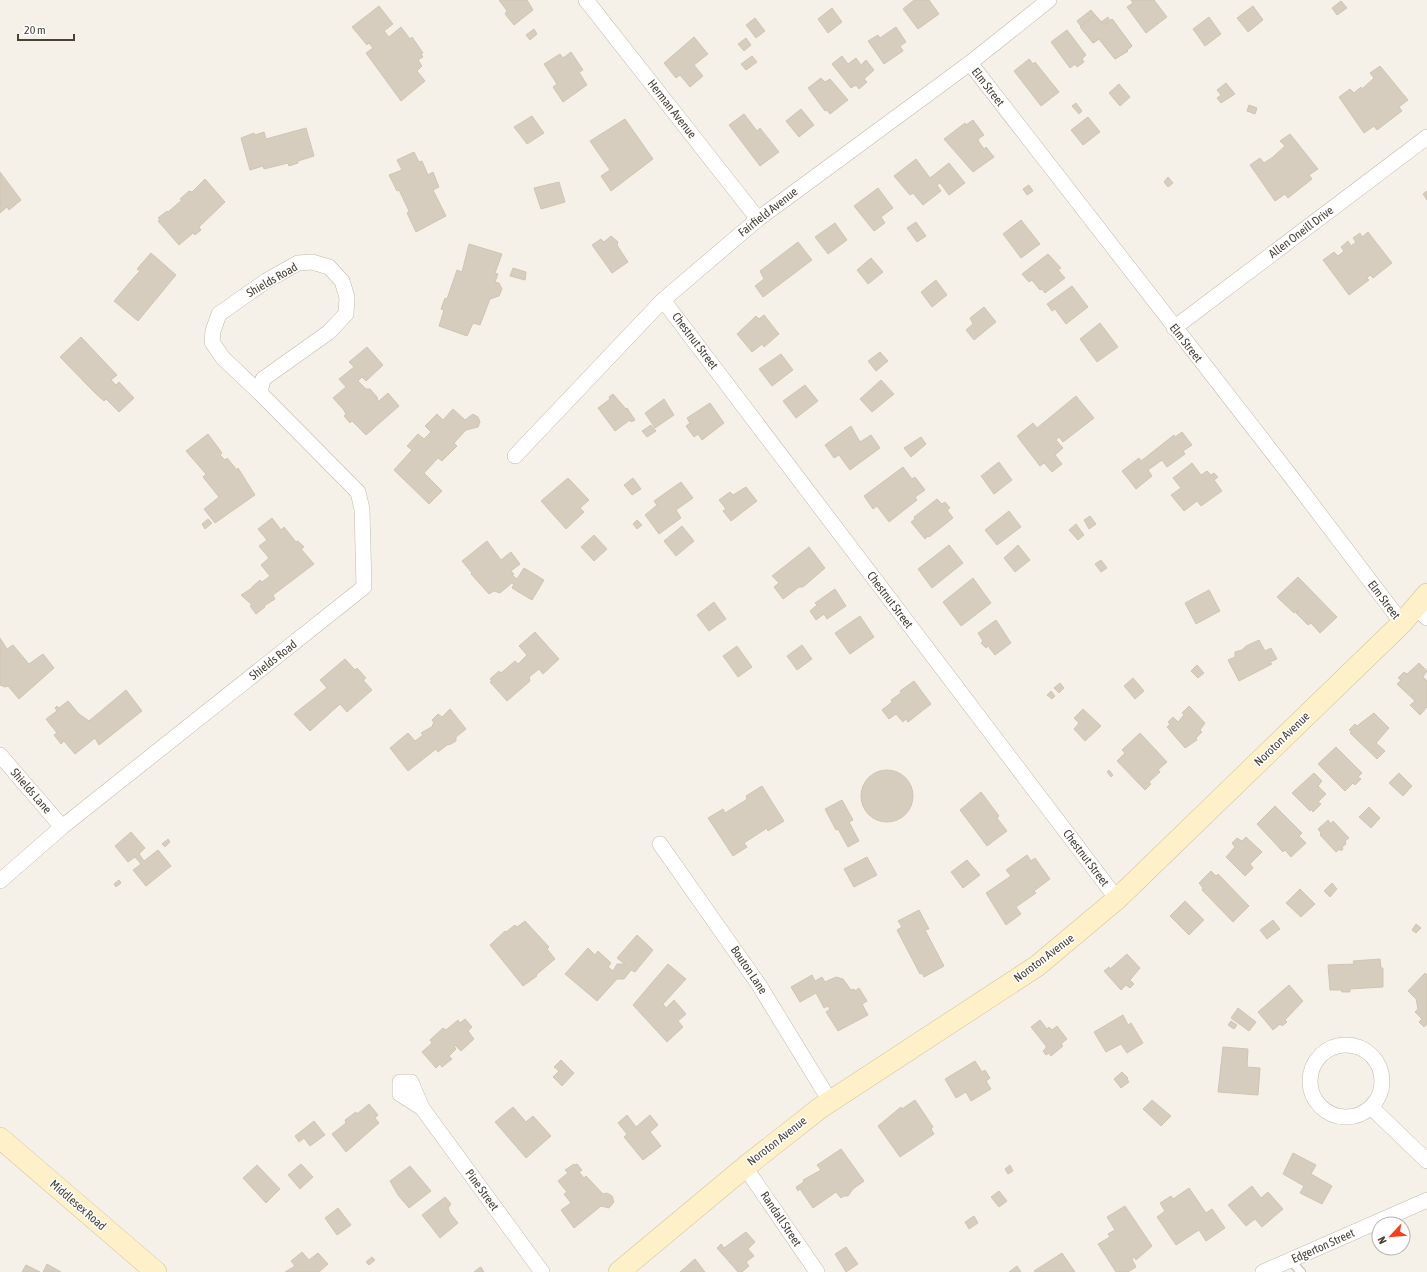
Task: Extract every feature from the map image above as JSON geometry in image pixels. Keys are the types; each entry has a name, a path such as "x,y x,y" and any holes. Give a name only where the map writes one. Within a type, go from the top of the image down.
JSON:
{"main road":[{"name":"Noroton Avenue","path":"619,1272 745,1167 830,1101 1036,966 1117,899 1402,623 1423,606"},
{"name":"Middlesex Road","path":"0,1138 156,1272"}],"street":[{"name":"Herman Avenue","path":"586,0 758,219"},
{"name":"Fairfield Avenue","path":"515,456 663,300 758,219 970,63 1048,0"},
{"name":"Elm Street","path":"970,63 1174,328 1294,480 1402,623"},
{"name":"Allen Oneill Drive","path":"1174,328 1427,137"},
{"name":"Shields Road","path":"0,881 62,827 364,587 362,509 358,492 260,393 223,358 212,342 213,330 219,314 266,280 298,263 312,262 329,267 342,281 347,297 346,314 329,332 263,379 260,393"},
{"name":"Chestnut Street","path":"663,300 1117,899"},
{"name":"Shields Lane","path":"0,755 62,827"},
{"name":"Bouton Lane","path":"660,844 759,985 830,1101"},
{"path":"1347,1044 1361,1047 1373,1056 1381,1068 1383,1082 1380,1096 1372,1108 1360,1115 1346,1118 1332,1115 1320,1107 1312,1094 1310,1080 1313,1066 1321,1054 1333,1047 1347,1044"},
{"name":"Pine Street","path":"422,1108 542,1272"},
{"path":"1372,1108 1427,1161"},
{"name":"Randall Street","path":"745,1167 817,1272"},
{"name":"Edgerton Street","path":"1263,1272 1427,1200"}],"lane":[{"path":"1290,1260 1301,1272"}],"building":[{"path":"499,0 527,0 533,10 514,25 505,14 507,11"},
{"path":"914,0 929,0 939,14 918,29 903,9"},
{"path":"1131,0 1154,0 1167,17 1146,33 1127,7 1133,3"},
{"path":"1341,1 1347,8 1337,15 1332,8"},
{"path":"379,6 393,24 384,31 389,37 401,27 410,39 412,37 423,53 421,54 423,57 418,60 422,66 417,71 425,81 401,101 366,53 373,48 369,43 367,45 352,27"},
{"path":"1253,6 1263,20 1248,32 1237,18"},
{"path":"832,8 842,22 828,33 818,19"},
{"path":"1091,10 1101,22 1108,17 1110,21 1112,19 1132,46 1127,50 1128,51 1115,59 1099,39 1093,43 1077,21"},
{"path":"1095,15 1104,25 1112,19 1132,46 1127,50 1128,51 1115,59 1099,39 1093,43 1080,27"},
{"path":"1209,17 1221,34 1205,46 1193,29"},
{"path":"755,18 765,31 756,38 746,25"},
{"path":"896,27 906,42 900,46 903,51 884,64 868,41 878,35 880,38"},
{"path":"534,29 537,34 530,40 526,35"},
{"path":"1067,30 1086,55 1082,59 1084,62 1077,67 1075,64 1070,68 1051,42"},
{"path":"694,37 708,54 694,65 703,76 690,87 680,75 676,78 664,63"},
{"path":"746,38 751,45 744,51 738,44"},
{"path":"571,52 583,70 579,72 587,85 563,102 553,87 557,84 544,64 560,54 563,58"},
{"path":"752,56 757,62 746,70 741,64"},
{"path":"842,56 848,64 856,58 861,65 866,60 874,70 864,79 867,82 859,89 856,85 851,88 832,64"},
{"path":"1029,59 1033,64 1035,62 1059,92 1041,106 1014,71"},
{"path":"1380,66 1408,100 1399,107 1402,111 1377,130 1374,126 1364,133 1339,97 1350,89 1354,93 1361,87 1362,89 1374,78 1370,73"},
{"path":"821,78 825,82 830,79 848,100 830,114 827,110 825,111 808,88"},
{"path":"1226,83 1235,94 1221,103 1217,98 1221,95 1217,90"},
{"path":"1119,84 1130,97 1120,106 1109,93"},
{"path":"1076,103 1082,111 1079,114 1072,106"},
{"path":"1249,105 1257,108 1255,114 1247,111"},
{"path":"801,109 814,125 799,137 786,121"},
{"path":"744,114 757,131 760,128 779,152 760,166 729,125"},
{"path":"532,116 544,133 527,144 514,127"},
{"path":"1088,117 1100,132 1083,145 1071,130"},
{"path":"625,119 653,159 611,191 601,176 610,170 590,141"},
{"path":"973,120 984,135 978,139 979,142 984,149 986,147 994,157 973,172 944,139 965,123 966,125"},
{"path":"306,128 314,156 298,161 298,163 289,166 288,163 264,169 263,166 250,170 241,138 254,133 255,135 264,132 266,139"},
{"path":"1290,134 1318,169 1309,175 1312,179 1288,198 1285,194 1275,201 1250,165 1260,158 1264,163 1273,157 1285,146 1280,141"},
{"path":"414,152 419,162 422,161 428,175 433,172 439,187 433,190 446,216 416,232 407,213 409,211 399,190 397,191 389,175 402,170 397,160"},
{"path":"916,159 930,178 949,163 965,183 949,195 940,183 937,185 941,191 923,205 913,193 910,195 894,176"},
{"path":"0,172 21,200 9,210 7,207 0,213"},
{"path":"1168,177 1173,183 1168,187 1164,182"},
{"path":"205,179 225,202 199,227 201,230 195,235 193,233 179,245 158,221 160,220 158,218 167,211 168,212 182,200 180,199 189,191 192,192"},
{"path":"559,182 565,202 541,209 534,188"},
{"path":"1029,185 1033,191 1027,195 1023,189"},
{"path":"878,188 893,208 881,217 885,223 874,231 854,206"},
{"path":"1427,191 1427,200 1423,194"},
{"path":"1021,220 1040,244 1021,258 1003,234"},
{"path":"916,222 926,236 917,242 907,228"},
{"path":"835,223 847,240 828,254 815,237"},
{"path":"1368,232 1392,263 1373,278 1370,275 1367,278 1369,280 1349,295 1323,260 1334,252 1338,256 1344,251 1341,247 1348,241 1351,246 1356,242 1353,238 1360,233 1362,237"},
{"path":"611,236 618,242 617,245 628,262 612,273 592,245 601,239 604,242"},
{"path":"798,242 812,260 763,297 755,286 764,279 760,271"},
{"path":"469,244 502,254 495,273 498,274 495,282 499,283 502,289 499,296 490,299 480,325 473,323 467,336 439,326 444,310 441,309 445,298 447,299 457,270 462,272"},
{"path":"151,253 176,275 138,321 114,301 140,271 137,269"},
{"path":"1048,254 1061,268 1058,270 1065,278 1045,293 1042,289 1040,290 1032,280 1029,282 1022,274"},
{"path":"871,258 883,272 868,284 857,270"},
{"path":"513,268 526,272 525,280 510,276"},
{"path":"936,280 947,295 932,307 921,292"},
{"path":"1072,286 1088,307 1066,324 1055,309 1052,311 1047,304"},
{"path":"984,307 996,322 974,340 966,330 973,324 970,318"},
{"path":"764,315 779,334 764,347 762,344 752,352 737,334 756,316 759,319"},
{"path":"1100,323 1118,347 1097,362 1080,339"},
{"path":"81,337 117,375 111,380 116,385 119,382 134,398 119,412 106,399 104,401 95,393 60,357"},
{"path":"367,347 383,365 366,381 362,377 358,381 366,389 370,389 377,397 378,402 388,393 399,406 366,435 352,421 350,423 344,416 346,414 343,409 333,398 346,387 339,379 354,367 349,362"},
{"path":"880,352 888,361 876,371 868,361"},
{"path":"781,354 793,370 772,386 759,369"},
{"path":"881,380 894,394 872,412 860,399"},
{"path":"805,385 818,401 796,418 783,401"},
{"path":"613,394 626,409 627,408 635,420 631,422 630,420 615,431 598,408 610,399 609,397"},
{"path":"1076,396 1094,418 1063,442 1059,437 1056,440 1063,448 1055,455 1062,464 1052,472 1044,463 1040,466 1017,436 1033,423 1037,428"},
{"path":"664,399 674,415 655,428 645,413"},
{"path":"710,403 724,423 702,440 698,434 694,437 686,426 690,423 687,418"},
{"path":"453,409 465,420 473,414 478,417 480,422 478,427 466,430 454,443 457,446 442,461 438,458 424,473 442,491 429,504 394,470 412,450 407,446 418,434 424,439 431,432 425,426 437,414 443,420"},
{"path":"651,425 656,431 647,437 642,431"},
{"path":"851,426 860,442 871,435 880,448 850,470 839,455 834,458 825,445"},
{"path":"1182,432 1192,445 1183,451 1185,454 1167,467 1162,460 1148,470 1152,476 1136,489 1122,471 1139,458 1141,461 1174,435 1175,437"},
{"path":"208,434 222,453 220,455 225,460 227,458 237,470 238,468 255,495 215,523 204,509 219,497 203,477 206,474 186,451"},
{"path":"921,437 926,444 911,457 904,448"},
{"path":"999,462 1012,480 994,494 981,476"},
{"path":"1192,463 1201,475 1207,471 1211,475 1214,473 1218,477 1214,480 1222,491 1201,506 1197,501 1184,511 1171,495 1181,488 1173,478"},
{"path":"903,467 912,479 915,477 925,490 915,497 917,500 889,522 877,506 873,509 864,496"},
{"path":"568,478 589,500 580,508 584,512 566,529 541,501"},
{"path":"633,478 641,489 632,495 624,485"},
{"path":"681,482 693,498 676,510 681,518 659,534 645,515 657,505 654,501"},
{"path":"746,487 757,501 731,521 723,511 726,509 719,500 730,492 733,495"},
{"path":"937,499 942,504 945,502 950,508 947,510 953,518 925,539 911,522 915,519 914,517"},
{"path":"1009,511 1021,527 997,545 985,530"},
{"path":"1090,516 1096,524 1089,529 1084,520"},
{"path":"272,518 281,530 284,527 296,542 298,541 304,547 301,549 314,564 273,595 275,599 264,606 265,607 256,614 250,606 252,605 241,595 252,588 260,580 262,582 270,576 261,565 269,558 259,546 267,540 258,529"},
{"path":"208,519 212,523 205,529 202,524"},
{"path":"637,520 642,525 637,529 633,524"},
{"path":"1076,524 1084,535 1078,540 1069,530"},
{"path":"682,526 694,541 676,556 664,541"},
{"path":"594,535 607,549 594,561 581,547"},
{"path":"487,541 501,560 511,552 520,564 511,571 514,574 512,575 517,579 524,568 544,580 532,600 512,588 514,584 512,583 500,593 494,591 489,594 471,574 472,573 462,561"},
{"path":"949,545 963,563 932,588 918,569"},
{"path":"1018,545 1030,560 1015,572 1004,558"},
{"path":"809,547 825,568 803,587 799,587 783,599 774,587 779,583 772,576"},
{"path":"1101,560 1107,568 1101,572 1095,564"},
{"path":"1298,577 1337,617 1320,633 1311,623 1308,625 1296,613 1299,610 1294,613 1277,597"},
{"path":"973,578 991,603 961,626 943,602"},
{"path":"835,589 846,606 827,619 824,614 816,620 810,611 817,605 815,603"},
{"path":"1209,590 1220,611 1196,624 1185,603"},
{"path":"714,602 726,619 709,631 697,615"},
{"path":"860,616 874,637 850,654 835,633"},
{"path":"996,620 1011,643 995,655 988,646 986,648 981,643 983,641 978,633"},
{"path":"535,632 559,659 543,674 539,669 529,677 530,681 507,701 490,682 492,681 490,679 499,671 501,673 515,661 518,664 527,655 519,646"},
{"path":"0,638 7,649 13,645 29,664 43,654 54,668 19,699 8,686 5,687 0,685"},
{"path":"1259,640 1265,651 1271,648 1277,659 1270,662 1272,664 1239,681 1228,660 1235,657 1235,652 1242,650 1246,646"},
{"path":"802,645 812,659 797,670 787,656"},
{"path":"737,646 752,667 738,677 723,656"},
{"path":"345,659 355,670 357,668 366,678 363,680 372,690 347,712 340,704 310,731 294,714 327,688 320,680"},
{"path":"1419,663 1427,671 1423,677 1427,681 1427,707 1420,715 1410,705 1415,701 1397,684 1401,680 1398,678 1404,672 1407,674"},
{"path":"1197,665 1204,673 1198,678 1191,671"},
{"path":"1133,678 1144,691 1135,699 1124,686"},
{"path":"914,681 931,704 908,722 906,719 903,722 896,714 889,719 882,710 892,702 891,700 901,693 900,691"},
{"path":"1060,683 1064,688 1059,693 1054,688"},
{"path":"126,690 142,711 99,745 95,738 75,754 64,741 61,744 54,735 57,733 46,719 57,711 55,708 57,706 59,708 68,701 79,714 89,721"},
{"path":"1051,691 1055,696 1052,699 1047,695"},
{"path":"1189,706 1205,723 1200,730 1202,732 1196,738 1197,740 1185,748 1167,727 1170,724 1168,722 1173,717 1178,722 1184,715 1182,713"},
{"path":"450,709 466,729 456,737 456,741 447,745 438,752 436,749 408,771 390,748 408,733 415,741 423,735 421,733 433,726 432,725 434,723 432,720 438,714 442,717"},
{"path":"1083,709 1101,726 1085,741 1074,729 1079,723 1074,718"},
{"path":"1374,713 1389,728 1376,743 1385,751 1377,759 1350,733 1352,732 1349,730 1355,724 1357,726"},
{"path":"1140,733 1167,762 1158,770 1160,772 1149,782 1151,784 1145,790 1117,761 1125,753 1122,750"},
{"path":"1336,747 1362,773 1358,777 1361,779 1355,785 1353,783 1345,791 1318,764"},
{"path":"887,770 897,772 905,778 911,786 913,796 911,806 905,814 897,820 887,822 877,820 869,814 863,806 861,796 863,786 869,778 877,772"},
{"path":"1109,770 1113,775 1111,777 1107,772"},
{"path":"1314,773 1322,781 1318,786 1326,794 1318,802 1321,804 1313,812 1311,809 1310,811 1292,793"},
{"path":"1399,773 1412,786 1403,796 1389,783"},
{"path":"762,786 784,821 768,831 767,828 744,843 747,847 733,856 708,818 723,809 725,813 746,800 746,796"},
{"path":"981,792 999,816 997,818 1007,831 987,846 960,810"},
{"path":"842,800 853,820 849,822 859,841 848,847 838,829 836,830 825,809"},
{"path":"1275,806 1302,833 1299,836 1306,843 1291,857 1285,850 1283,852 1257,824"},
{"path":"1369,807 1380,818 1371,828 1359,817"},
{"path":"1328,820 1331,824 1333,821 1349,838 1345,841 1346,844 1342,847 1343,849 1341,851 1340,849 1336,852 1320,835 1321,833 1318,829"},
{"path":"131,832 145,848 139,854 144,861 158,850 171,866 146,886 133,870 141,864 135,857 128,862 115,846"},
{"path":"1246,837 1262,852 1250,864 1253,868 1245,876 1226,857 1235,847 1232,843 1237,838 1242,841"},
{"path":"168,839 170,842 165,847 162,844"},
{"path":"1027,855 1031,861 1035,858 1050,879 1034,891 1036,893 1016,907 1021,914 1006,925 986,893 1011,876 1006,870"},
{"path":"867,857 877,875 854,887 844,869"},
{"path":"967,860 980,875 963,888 951,872"},
{"path":"1211,871 1216,876 1218,874 1249,906 1233,922 1202,890 1203,888 1199,883"},
{"path":"119,880 121,883 116,887 114,884"},
{"path":"1332,883 1337,889 1330,897 1324,891"},
{"path":"1300,889 1315,904 1301,917 1286,903"},
{"path":"1185,901 1204,920 1189,935 1170,916"},
{"path":"919,910 929,929 925,930 944,966 924,977 922,973 920,974 897,930 902,927 898,921"},
{"path":"1273,920 1280,929 1267,939 1260,930"},
{"path":"525,921 549,947 547,949 555,959 536,975 537,976 523,986 490,945 505,931 506,932 515,925 517,927"},
{"path":"1416,924 1421,928 1416,933 1412,930"},
{"path":"637,935 653,950 635,972 631,970 624,979 617,979 597,1001 565,974 588,948 595,955 598,951 611,963 608,967 613,971 617,964 625,964 617,958"},
{"path":"1127,954 1140,968 1130,980 1134,984 1130,988 1126,985 1121,990 1104,971 1109,967 1110,969"},
{"path":"1380,959 1381,968 1383,968 1383,987 1350,989 1350,992 1330,990 1328,965 1354,964 1353,961"},
{"path":"668,964 686,979 663,1004 666,1008 674,1000 686,1014 678,1021 683,1027 667,1042 633,1005"},
{"path":"1425,973 1427,975 1427,1024 1424,1027 1419,1022 1422,1019 1415,1012 1418,1009 1416,999 1408,991"},
{"path":"812,975 815,981 822,977 825,982 836,977 843,979 851,990 854,989 855,991 859,988 867,1001 862,1004 868,1015 838,1031 826,1012 830,1009 828,1006 824,1008 816,993 800,1002 791,987"},
{"path":"1289,985 1303,1001 1285,1020 1287,1022 1282,1026 1280,1024 1273,1030 1258,1012"},
{"path":"1238,1008 1256,1022 1249,1031 1231,1018"},
{"path":"1123,1015 1128,1025 1131,1023 1143,1043 1127,1053 1121,1044 1106,1052 1094,1032"},
{"path":"465,1019 472,1027 468,1031 474,1039 461,1051 455,1045 454,1046 456,1049 449,1056 452,1059 442,1067 440,1064 436,1068 422,1052 432,1043 430,1040 443,1028 446,1030 458,1020 460,1023"},
{"path":"1040,1020 1047,1029 1049,1027 1052,1030 1057,1026 1067,1039 1061,1044 1063,1046 1051,1056 1049,1053 1046,1055 1043,1051 1046,1046 1031,1027"},
{"path":"1231,1021 1237,1025 1234,1029 1228,1025"},
{"path":"1223,1047 1248,1049 1247,1067 1260,1068 1258,1095 1218,1092"},
{"path":"561,1060 574,1073 562,1086 553,1077 559,1071 554,1067"},
{"path":"975,1061 982,1072 985,1070 990,1078 986,1081 991,1089 971,1101 966,1092 956,1098 945,1079"},
{"path":"1122,1072 1128,1078 1127,1079 1129,1082 1121,1088 1114,1079"},
{"path":"915,1100 933,1127 931,1129 934,1134 900,1157 878,1126 901,1107 902,1109"},
{"path":"1152,1100 1171,1116 1161,1126 1143,1109"},
{"path":"369,1104 378,1115 375,1118 379,1123 346,1152 332,1134 346,1123 345,1120 356,1112 357,1114"},
{"path":"513,1107 526,1122 533,1116 551,1136 526,1158 495,1122"},
{"path":"627,1115 636,1127 650,1115 658,1125 650,1132 661,1146 643,1160 624,1137 627,1134 618,1123"},
{"path":"314,1121 325,1135 310,1146 304,1138 299,1142 295,1136"},
{"path":"841,1149 864,1181 853,1189 848,1196 841,1198 836,1192 813,1208 800,1189 798,1191 796,1187 804,1182 803,1180 821,1170 817,1165"},
{"path":"1293,1153 1316,1165 1311,1174 1332,1186 1322,1204 1300,1193 1304,1186 1283,1174"},
{"path":"301,1164 313,1177 300,1189 288,1175"},
{"path":"574,1164 577,1164 582,1170 579,1172 584,1178 586,1176 603,1194 607,1193 612,1196 614,1202 609,1208 601,1206 574,1228 561,1210 571,1203 564,1194 567,1192 558,1181 568,1173 565,1170"},
{"path":"257,1165 280,1189 266,1203 243,1178"},
{"path":"1010,1165 1013,1171 1008,1174 1005,1169"},
{"path":"410,1166 431,1191 409,1208 398,1195 390,1181"},
{"path":"1252,1186 1261,1198 1268,1192 1283,1209 1262,1227 1255,1219 1246,1226 1228,1205"},
{"path":"1189,1188 1206,1213 1212,1209 1225,1228 1206,1241 1199,1230 1176,1245 1157,1217 1165,1211 1160,1203 1171,1196 1173,1199"},
{"path":"999,1191 1007,1201 999,1207 991,1197"},
{"path":"445,1197 451,1204 448,1208 450,1213 458,1223 440,1238 422,1215"},
{"path":"1125,1206 1152,1246 1136,1260 1134,1257 1132,1259 1136,1267 1128,1272 1116,1272 1098,1244 1110,1237 1108,1234 1115,1230 1107,1217"},
{"path":"338,1208 351,1225 337,1235 325,1218"},
{"path":"974,1216 978,1223 969,1229 965,1222"},
{"path":"746,1232 755,1242 748,1249 754,1256 746,1262 749,1266 742,1272 738,1272 717,1248 721,1244 724,1248"},
{"path":"846,1247 858,1264 846,1272 835,1254"},
{"path":"302,1252 309,1260 318,1253 328,1264 319,1272 285,1272 295,1266 291,1261"},
{"path":"1062,1253 1075,1272 1034,1271"},
{"path":"372,1257 375,1260 369,1265 366,1262"},
{"path":"695,1259 705,1272 680,1272"},
{"path":"47,1264 61,1272 43,1272"},
{"path":"26,1265 40,1272 22,1272"},
{"path":"1017,1266 1021,1272 1009,1272"},
{"path":"481,1267 484,1272 474,1272 479,1268"}]}
